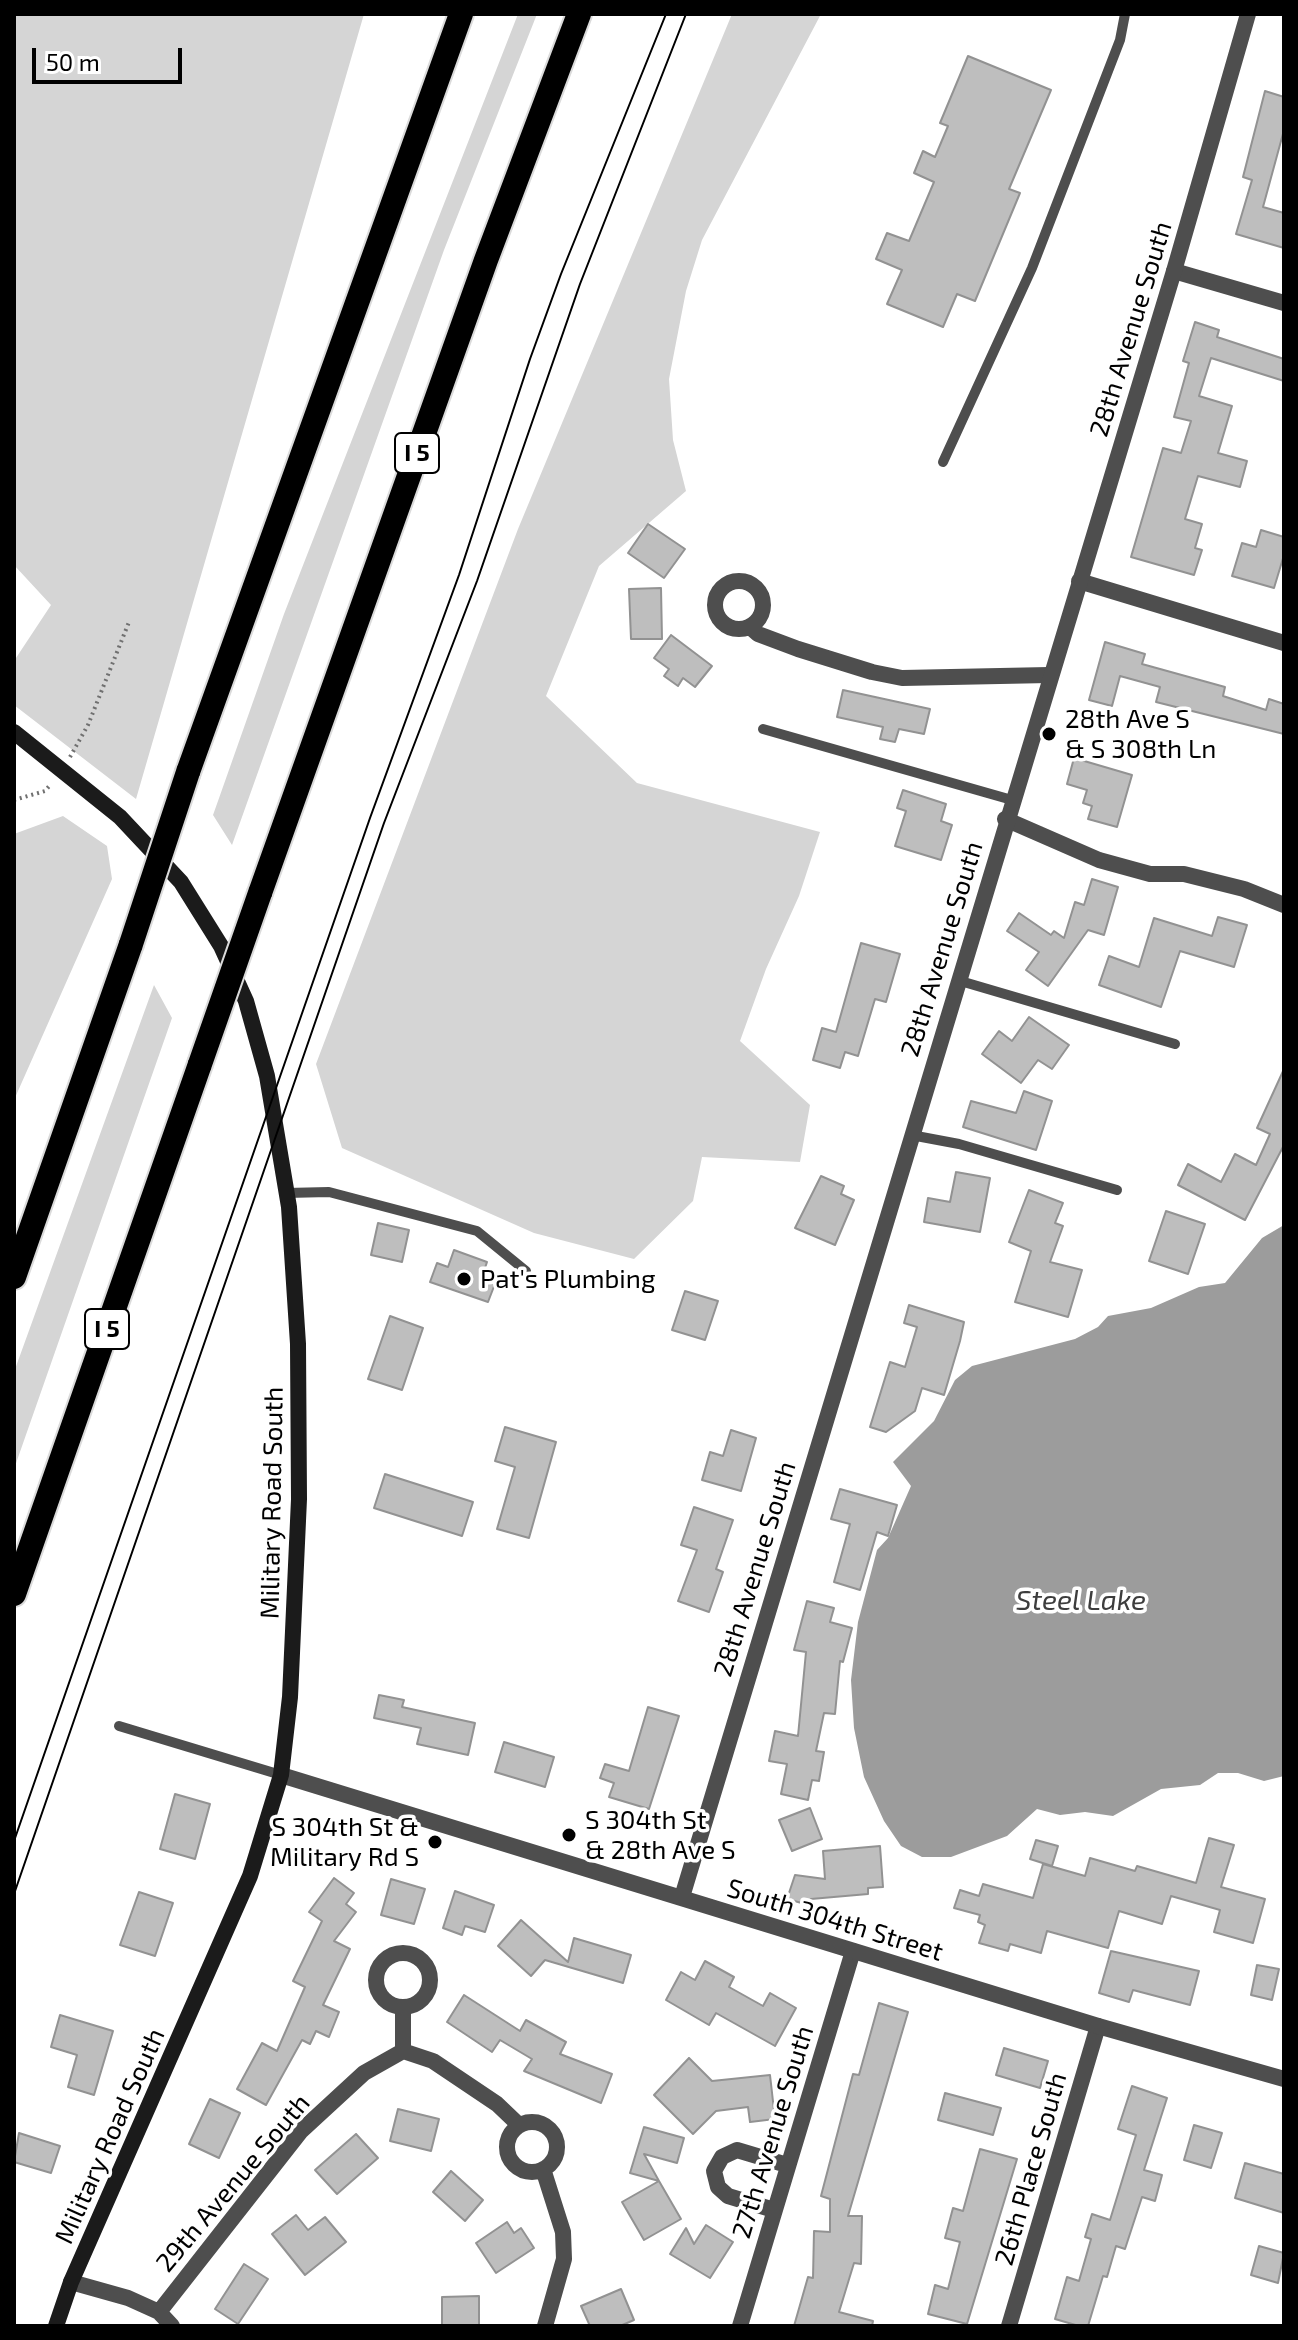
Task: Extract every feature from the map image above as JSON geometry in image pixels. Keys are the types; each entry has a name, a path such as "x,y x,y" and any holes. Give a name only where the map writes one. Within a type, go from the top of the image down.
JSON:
{"highway":[{"path":"14,1277 188,772 461,14"},
{"name":"I 5","path":"14,1594 486,260 579,14"}],"main road":[{"name":"Military Road South","path":"14,732 120,817 181,882 221,946 246,1001 267,1076 286,1193 298,1344 299,1499 291,1683 281,1775 250,1876 71,2282 56,2326"}],"street":[{"name":"28th Avenue South","path":"682,1897 1005,819 1174,271 1248,14"},
{"path":"1174,271 1284,303"},
{"path":"1079,581 1284,643"},
{"path":"750,627 758,634 798,649 902,678 1049,675"},
{"path":"1005,819 1099,860 1150,874 1184,874 1244,889 1284,905"},
{"name":"South 304th Street","path":"281,1775 1098,2026 1284,2079"},
{"name":"27th Avenue South","path":"740,2326 853,1951"},
{"path":"403,2007 403,2051 433,2061 497,2104 519,2125"},
{"name":"26th Place South","path":"1009,2326 1098,2026"},
{"name":"29th Avenue South","path":"172,2326 159,2312 301,2131 364,2073 403,2051"},
{"path":"536,2122 544,2125 555,2137 556,2154 543,2169 522,2170 510,2160 507,2144 519,2125 536,2122"},
{"path":"774,2210 728,2196 718,2187 714,2171 722,2157 737,2150 787,2165"},
{"path":"543,2169 563,2232 564,2259 545,2326"},
{"path":"71,2282 128,2298 159,2312"}],"lane":[{"path":"943,462 1032,268 1120,40 1125,14"},
{"path":"763,729 1012,800"},
{"path":"957,980 1175,1044"},
{"path":"911,1135 959,1144 1117,1190"},
{"path":"286,1193 329,1192 477,1231 526,1271"},
{"path":"119,1726 281,1775"}],"path":[{"path":"14,800 45,791 62,770 88,725 129,622"}],"shaded area":[{"path":"14,14 364,14 136,799 14,705 14,661 51,605 14,565"},
{"path":"518,14 537,14 444,250 232,845 213,815 284,614"},
{"path":"732,14 821,14 702,240 686,291 669,379 673,440 686,491 599,566 546,696 637,783 820,832 799,896 766,969 740,1041 810,1105 800,1162 702,1157 693,1201 634,1259 534,1233 342,1148 316,1064 518,529"},
{"path":"63,816 107,846 112,879 14,1100 14,834"},
{"path":"154,985 172,1018 14,1469 14,1372"}],"water":[{"name":"Steel Lake","path":"1284,1225 1284,1776 1264,1781 1238,1773 1218,1773 1200,1785 1161,1789 1113,1816 1085,1812 1060,1815 1037,1809 1007,1836 951,1857 922,1857 901,1846 884,1821 864,1777 854,1728 851,1680 858,1622 877,1550 888,1538 911,1486 893,1462 934,1421 955,1380 972,1366 1075,1339 1098,1327 1108,1316 1151,1308 1199,1287 1225,1283 1262,1238"}],"building":[{"path":"968,56 1051,90 1009,189 1020,193 975,301 957,294 943,327 887,304 902,270 876,259 887,233 909,241 934,182 914,173 923,151 935,157 948,126 940,123"},
{"path":"1265,91 1284,97 1284,130 1263,207 1284,213 1284,248 1236,234 1252,180 1243,177"},
{"path":"1195,322 1219,330 1217,337 1284,359 1284,381 1211,358 1199,396 1232,406 1218,453 1247,461 1240,487 1198,476 1185,519 1202,524 1195,548 1202,550 1194,575 1131,557 1163,448 1181,453 1191,421 1174,417 1189,363 1183,361"},
{"path":"648,524 685,549 664,578 628,553"},
{"path":"1261,530 1284,537 1284,555 1274,588 1232,576 1242,543 1256,547"},
{"path":"661,588 662,639 631,639 629,589"},
{"path":"671,635 712,666 695,687 683,678 678,686 664,676 669,669 654,658"},
{"path":"1105,642 1145,654 1142,664 1225,687 1223,696 1266,710 1269,699 1284,704 1284,734 1156,702 1160,687 1120,676 1112,706 1089,700"},
{"path":"843,690 930,709 924,734 899,729 895,742 880,739 883,727 837,717"},
{"path":"1074,758 1132,775 1117,827 1088,819 1092,806 1083,803 1087,790 1067,784"},
{"path":"903,790 946,804 941,821 952,825 941,860 895,846 906,811 897,808"},
{"path":"1092,879 1118,887 1104,935 1088,930 1048,986 1026,970 1039,952 1007,931 1019,913 1051,935 1054,931 1064,938 1075,902 1084,905"},
{"path":"1218,917 1247,925 1234,967 1180,951 1161,1007 1099,985 1109,956 1139,967 1154,918 1212,936"},
{"path":"861,943 900,954 886,1002 875,999 858,1056 845,1052 840,1068 813,1060 822,1028 836,1032"},
{"path":"1029,1017 1069,1045 1052,1069 1038,1060 1021,1083 982,1054 999,1031 1012,1041"},
{"path":"1284,1069 1284,1145 1245,1220 1178,1185 1188,1164 1221,1182 1235,1154 1256,1165 1270,1134 1257,1128"},
{"path":"1024,1091 1052,1101 1036,1150 963,1127 971,1101 1016,1113"},
{"path":"956,1172 990,1178 980,1232 924,1222 928,1198 950,1202"},
{"path":"821,1176 844,1186 841,1194 854,1200 835,1245 795,1228"},
{"path":"1029,1190 1063,1203 1055,1223 1063,1226 1050,1262 1082,1270 1068,1317 1015,1302 1031,1251 1009,1242"},
{"path":"1166,1211 1205,1224 1188,1274 1149,1261"},
{"path":"378,1223 409,1230 402,1262 371,1255"},
{"name":"Pat's Plumbing","path":"454,1250 487,1262 484,1271 498,1276 488,1302 430,1282 437,1263 448,1267"},
{"path":"685,1291 718,1301 705,1340 672,1330"},
{"path":"909,1305 964,1322 944,1395 922,1388 915,1411 886,1432 870,1427 890,1362 905,1367 917,1327 904,1323"},
{"path":"390,1316 423,1328 402,1390 368,1379"},
{"path":"505,1427 556,1442 529,1538 497,1529 515,1467 495,1461"},
{"path":"731,1430 756,1438 741,1491 702,1480 710,1452 723,1456"},
{"path":"385,1474 473,1502 462,1536 374,1508"},
{"path":"840,1489 897,1505 888,1536 877,1532 860,1590 834,1582 850,1524 831,1519"},
{"path":"694,1507 733,1520 716,1569 723,1572 709,1612 678,1601 697,1550 681,1545"},
{"path":"807,1601 834,1608 830,1622 852,1628 843,1662 840,1661 835,1714 824,1713 816,1751 824,1752 819,1781 812,1780 808,1800 781,1794 787,1764 769,1761 775,1731 798,1736 806,1652 794,1650"},
{"path":"379,1695 404,1700 402,1707 475,1723 468,1755 417,1744 421,1728 374,1718"},
{"path":"648,1707 679,1716 649,1809 609,1797 614,1783 600,1778 605,1764 629,1771"},
{"path":"504,1742 554,1757 545,1787 495,1772"},
{"path":"175,1794 210,1804 195,1859 160,1849"},
{"path":"810,1808 822,1839 792,1851 779,1820"},
{"path":"1209,1838 1234,1845 1221,1887 1265,1899 1253,1943 1214,1932 1220,1910 1171,1896 1162,1924 1119,1911 1108,1948 1047,1931 1041,1953 1010,1944 1008,1951 979,1943 985,1925 978,1922 980,1915 954,1908 960,1890 979,1896 983,1884 1033,1898 1043,1864 1085,1876 1090,1858 1135,1871 1137,1866 1196,1883"},
{"path":"1036,1840 1058,1846 1052,1866 1030,1859"},
{"path":"880,1846 883,1887 868,1888 868,1894 811,1899 809,1905 787,1899 795,1875 825,1879 823,1851"},
{"path":"334,1878 354,1893 346,1904 356,1912 334,1941 350,1949 323,2005 339,2012 329,2037 316,2031 310,2044 302,2040 266,2105 237,2089 262,2043 277,2051 305,1987 293,1981 322,1921 309,1912"},
{"path":"391,1879 425,1889 414,1924 381,1915"},
{"path":"455,1891 494,1905 485,1932 465,1926 462,1935 443,1928"},
{"path":"139,1892 173,1903 155,1956 120,1945"},
{"path":"521,1920 568,1962 574,1938 631,1955 623,1983 545,1960 531,1976 498,1946"},
{"path":"1111,1951 1199,1971 1190,2005 1133,1990 1129,2002 1099,1993"},
{"path":"705,1961 734,1977 729,1987 763,2006 770,1993 796,2008 775,2046 716,2013 709,2025 666,2000 681,1972 695,1980"},
{"path":"1257,1965 1279,1969 1272,2000 1251,1995"},
{"path":"464,1995 520,2031 526,2020 566,2042 560,2054 612,2074 601,2103 524,2071 532,2059 500,2040 492,2052 447,2022"},
{"path":"879,2003 908,2012 848,2216 862,2216 861,2264 854,2263 839,2312 873,2321 872,2326 794,2326 808,2277 813,2278 814,2231 830,2232 830,2199 821,2196 853,2074 859,2075"},
{"path":"60,2015 113,2031 94,2095 68,2087 77,2055 51,2047"},
{"path":"1004,2048 1048,2061 1040,2088 996,2075"},
{"path":"689,2058 712,2081 770,2075 775,2119 750,2122 748,2107 716,2111 693,2134 654,2095"},
{"path":"1132,2086 1167,2098 1144,2170 1162,2175 1155,2201 1142,2197 1125,2249 1116,2246 1088,2326 1079,2326 1055,2319 1067,2277 1079,2281 1091,2239 1085,2237 1092,2214 1110,2220 1136,2135 1118,2129"},
{"path":"945,2093 1001,2108 993,2135 938,2120"},
{"path":"210,2099 240,2113 219,2158 189,2144"},
{"path":"398,2109 439,2119 431,2151 390,2141"},
{"path":"1194,2125 1222,2133 1211,2168 1184,2160"},
{"path":"644,2127 684,2138 677,2163 644,2154 659,2181 630,2173"},
{"path":"19,2133 60,2146 51,2173 14,2162"},
{"path":"356,2134 378,2158 337,2194 315,2170"},
{"path":"980,2149 1017,2159 967,2324 928,2314 935,2285 948,2289 960,2242 945,2238 953,2208 963,2211"},
{"path":"1245,2163 1284,2174 1284,2213 1235,2198"},
{"path":"451,2171 483,2200 465,2221 433,2192"},
{"path":"659,2181 681,2219 644,2240 622,2202"},
{"path":"296,2215 308,2230 325,2217 346,2242 305,2275 272,2234"},
{"path":"507,2222 514,2233 521,2228 534,2248 496,2273 476,2243"},
{"path":"706,2225 733,2242 710,2278 670,2254 686,2228 694,2244"},
{"path":"1259,2246 1284,2253 1278,2283 1251,2275"},
{"path":"244,2264 268,2279 238,2324 215,2309"},
{"path":"621,2289 634,2320 620,2326 590,2326 581,2306"},
{"path":"479,2296 479,2326 442,2326 442,2297"}],"tram line":[{"path":"14,1841 370,818 459,575 530,359 666,14"},
{"path":"14,1894 384,823 477,581 580,284 686,14"}],"place":[{"name":"28th Ave S & S 308th Ln","path":"1049,734"},
{"name":"Pat's Plumbing","path":"464,1279"},
{"name":"S 304th St & 28th Ave S","path":"569,1835"},
{"name":"S 304th St & Military Rd S","path":"435,1842"}]}
